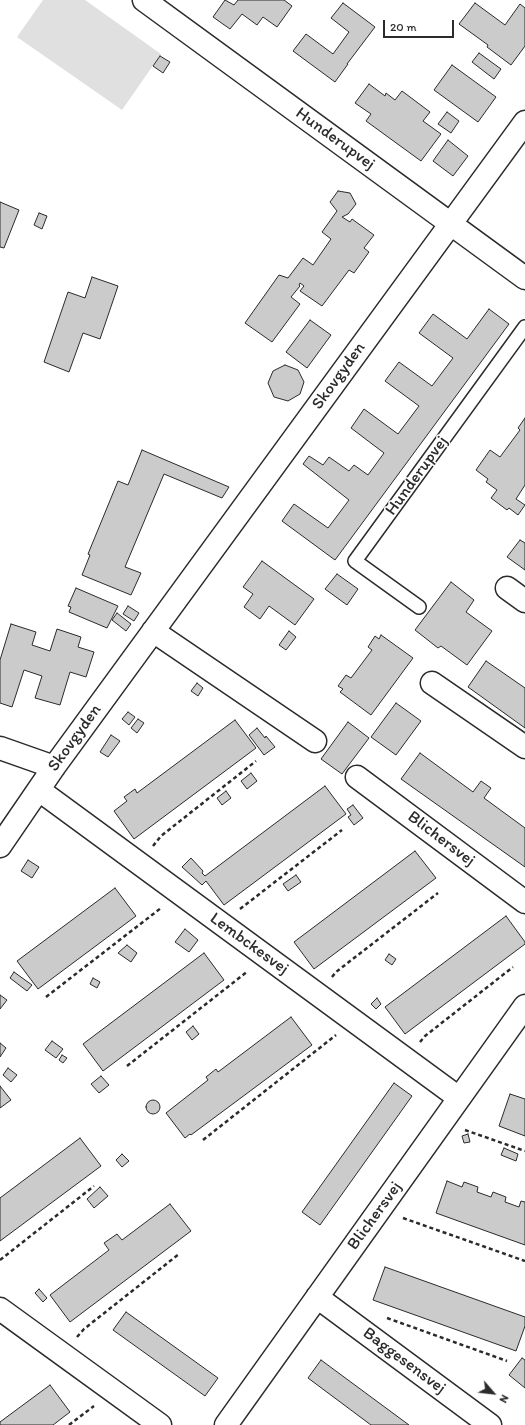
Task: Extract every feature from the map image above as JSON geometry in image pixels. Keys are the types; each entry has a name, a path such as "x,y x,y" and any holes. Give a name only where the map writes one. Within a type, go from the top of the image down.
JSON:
{"street":[{"name":"Hunderupvej","path":"144,0 525,278"},
{"name":"Skovgyden","path":"0,846 54,767 525,122"},
{"path":"507,588 525,601"},
{"path":"153,631 315,741"},
{"path":"432,683 525,747"},
{"path":"0,748 54,767"},
{"name":"Blichersvej","path":"357,777 525,902"},
{"name":"Lembckesvej","path":"39,790 459,1098"},
{"name":"Blichersvej","path":"226,1425 525,1006"},
{"name":"Baggesensvej","path":"317,1296 490,1425"},
{"path":"0,1308 160,1425"}],"lane":[{"name":"Hunderupvej","path":"419,608 355,561 525,327"}],"path":[{"path":"140,864 161,836 256,761"},
{"path":"224,926 234,914 342,830"},
{"path":"46,997 179,893"},
{"path":"318,994 336,972 438,893"},
{"path":"127,1066 266,957"},
{"path":"425,1036 513,967"},
{"path":"202,1140 354,1021"},
{"path":"442,1122 525,1151"},
{"path":"0,1260 94,1186"},
{"path":"379,1210 525,1261"},
{"path":"63,1354 84,1329 179,1254"},
{"path":"360,1329 382,1317 507,1361"},
{"path":"69,1425 113,1391"}],"shaded area":[{"path":"43,0 85,0 161,54 122,110 17,37"}],"building":[{"path":"225,0 234,5 238,0 284,0 292,6 277,27 263,17 257,25 242,14 230,29 213,17"},
{"path":"343,3 375,27 335,82 293,51 306,34 333,54 349,32 331,18"},
{"path":"475,3 505,25 520,4 525,8 525,46 511,65 487,47 488,45 459,24"},
{"path":"479,53 501,69 494,79 472,62"},
{"path":"160,56 170,62 163,73 153,66"},
{"path":"452,65 496,97 478,122 434,90"},
{"path":"369,84 385,96 386,93 395,100 402,91 430,112 423,121 441,134 421,161 366,121 371,114 355,103"},
{"path":"447,112 459,121 451,133 438,124"},
{"path":"448,140 468,156 453,176 433,161"},
{"path":"338,191 350,193 356,204 348,214 342,217 350,222 352,219 374,235 364,248 369,252 354,273 349,270 322,306 300,291 304,286 300,283 300,286 291,297 300,304 272,342 245,323 279,275 288,278 303,258 313,265 331,239 322,232 337,211 330,202"},
{"path":"0,202 19,210 4,248 0,247"},
{"path":"39,213 47,216 42,229 34,225"},
{"path":"92,277 118,286 100,339 83,333 69,372 44,362 68,292 85,298"},
{"path":"489,309 509,324 335,560 282,521 294,504 328,528 349,500 303,464 309,456 323,465 329,457 349,471 354,465 368,475 384,453 351,428 364,409 398,434 419,406 385,381 399,362 432,386 453,358 419,333 433,314 467,339"},
{"path":"310,320 331,335 307,368 286,352"},
{"path":"285,365 298,370 304,382 300,394 288,401 274,397 268,383 273,371"},
{"path":"525,418 525,485 516,499 525,505 518,515 509,508 507,510 491,498 497,490 486,482 488,479 476,470 490,450 500,457 520,430 518,428"},
{"path":"142,450 229,487 222,498 164,474 125,567 141,573 131,595 82,575 90,555 88,554 118,481 128,485"},
{"path":"520,540 525,543 525,570 507,557"},
{"path":"262,561 314,599 295,625 269,606 260,619 244,607 253,594 243,587"},
{"path":"337,574 358,589 347,605 325,589"},
{"path":"451,582 474,600 466,612 492,631 467,665 441,646 438,648 415,630"},
{"path":"76,588 118,606 107,628 69,612 71,607 68,606"},
{"path":"128,606 139,613 134,621 123,614"},
{"path":"117,613 131,624 126,631 112,620"},
{"path":"11,624 36,632 32,645 50,651 57,629 81,637 78,647 94,652 86,677 70,672 60,705 35,698 42,676 24,670 12,707 0,703 0,660"},
{"path":"289,631 296,637 286,650 279,645"},
{"path":"381,635 413,658 371,715 340,692 343,689 338,686 346,675 351,678 372,650 368,647 375,636 379,639"},
{"path":"486,661 525,688 525,728 468,687"},
{"path":"197,683 203,688 198,696 191,691"},
{"path":"396,703 421,721 396,755 371,737"},
{"path":"128,712 135,717 129,725 122,719"},
{"path":"138,719 144,723 137,733 131,728"},
{"path":"235,720 256,748 134,839 114,811 127,801 124,797 135,789 137,793"},
{"path":"348,722 369,738 342,774 321,759"},
{"path":"257,728 275,747 264,755 249,735"},
{"path":"111,735 120,741 108,757 100,752"},
{"path":"420,753 473,792 481,781 491,788 484,798 525,828 525,867 401,779"},
{"path":"251,773 257,781 247,789 241,781"},
{"path":"325,786 346,814 224,905 206,881 202,885 182,867 191,858 203,871 202,873 205,876"},
{"path":"226,791 231,798 222,805 217,798"},
{"path":"353,805 363,818 354,825 348,817 351,815 347,809"},
{"path":"415,851 436,878 314,969 294,942"},
{"path":"28,860 39,867 32,878 21,871"},
{"path":"296,875 301,882 288,891 283,884"},
{"path":"115,888 136,916 38,989 17,961"},
{"path":"506,916 525,944 405,1034 385,1007"},
{"path":"185,929 198,940 189,952 175,942"},
{"path":"127,945 137,953 131,962 118,953"},
{"path":"204,953 224,980 103,1071 83,1044"},
{"path":"389,954 396,959 392,965 385,960"},
{"path":"14,972 32,985 27,991 10,978"},
{"path":"93,978 100,982 97,988 90,984"},
{"path":"0,995 7,1000 0,1009"},
{"path":"377,998 381,1004 376,1009 371,1004"},
{"path":"291,1017 312,1045 185,1138 166,1113 208,1080 206,1077 216,1069 218,1072"},
{"path":"193,1026 199,1034 192,1040 186,1032"},
{"path":"52,1041 63,1049 56,1058 45,1050"},
{"path":"0,1043 6,1048 0,1057"},
{"path":"62,1055 67,1058 63,1063 59,1060"},
{"path":"8,1068 17,1075 11,1082 3,1075"},
{"path":"101,1076 109,1085 99,1093 91,1084"},
{"path":"394,1083 412,1096 320,1225 302,1212"},
{"path":"0,1086 11,1100 0,1108"},
{"path":"510,1094 525,1099 525,1136 499,1126"},
{"path":"150,1100 156,1100 160,1104 160,1110 156,1114 150,1114 146,1110 146,1104"},
{"path":"468,1134 470,1142 464,1143 462,1136"},
{"path":"80,1138 101,1166 0,1241 0,1198"},
{"path":"504,1148 518,1154 516,1161 501,1155"},
{"path":"122,1154 129,1161 122,1167 116,1160"},
{"path":"447,1181 462,1187 464,1182 478,1187 477,1192 491,1197 493,1192 506,1197 505,1202 519,1207 521,1201 525,1202 525,1245 436,1213"},
{"path":"100,1187 108,1196 94,1208 87,1199"},
{"path":"170,1204 191,1231 70,1322 50,1295 109,1250 104,1243 117,1234 122,1240"},
{"path":"385,1267 525,1317 525,1326 516,1351 373,1300"},
{"path":"39,1289 47,1298 43,1302 35,1293"},
{"path":"126,1312 218,1378 205,1396 113,1330"},
{"path":"522,1358 525,1360 525,1388 509,1375"},
{"path":"321,1360 409,1425 371,1425 308,1378"},
{"path":"50,1385 70,1412 53,1425 0,1425 0,1422"}]}
